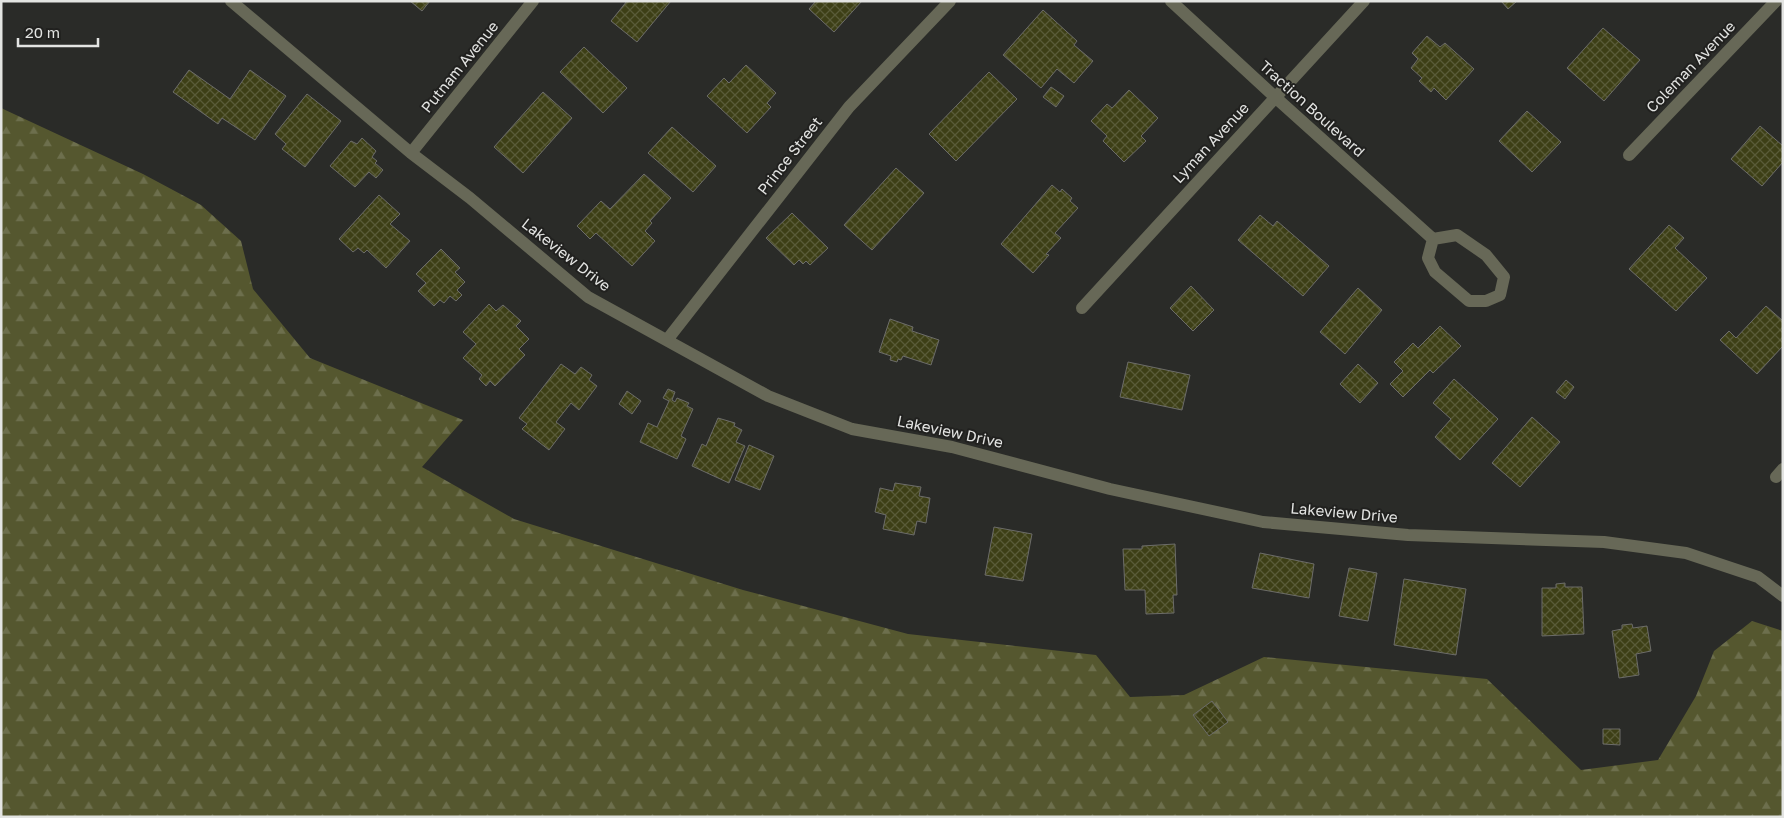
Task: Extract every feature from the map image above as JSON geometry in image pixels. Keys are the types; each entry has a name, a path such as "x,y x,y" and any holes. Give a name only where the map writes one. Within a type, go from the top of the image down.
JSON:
{"street":[{"name":"Lakeview Drive","path":"231,1 411,153 470,198 588,297 768,396 852,429 952,447 1110,489 1263,522 1408,535 1604,542 1686,553 1758,577 1783,596"},
{"name":"Putnam Avenue","path":"411,153 533,1"},
{"name":"Prince Street","path":"667,340 849,107 950,1"},
{"name":"Traction Boulevard","path":"1171,1 1433,239"},
{"name":"Lyman Avenue","path":"1082,308 1364,1"},
{"name":"Coleman Avenue","path":"1628,155 1776,1"},
{"path":"1457,235 1486,255 1504,277 1500,295 1486,301 1470,301 1435,272 1428,258 1433,239 1457,235"}],"green space":[{"path":"1,108 143,174 201,205 241,241 253,289 310,358 463,420 422,467 514,519 743,590 908,634 1096,655 1130,697 1184,695 1264,657 1487,679 1581,770 1658,760 1696,696 1714,651 1752,621 1783,631 1783,817 1,817"}],"building":[{"path":"410,1 430,1 422,11"},
{"path":"627,1 671,1 637,42 611,21"},
{"path":"816,1 862,1 834,32 809,9"},
{"path":"1501,1 1517,1 1508,9"},
{"path":"1043,10 1077,41 1074,45 1093,61 1074,83 1057,69 1041,88 1003,55"},
{"path":"1603,28 1640,60 1604,101 1567,68"},
{"path":"1427,36 1440,47 1445,43 1474,69 1446,100 1434,88 1431,92 1419,81 1422,78 1411,68 1418,59 1412,53"},
{"path":"584,47 627,88 603,113 560,72"},
{"path":"746,65 776,93 767,103 771,107 747,133 707,96 724,78 729,83"},
{"path":"189,70 230,99 250,70 286,96 255,140 222,118 218,124 173,92"},
{"path":"989,72 1017,99 956,161 929,134"},
{"path":"1051,87 1064,96 1056,107 1043,97"},
{"path":"1129,90 1158,118 1141,136 1146,141 1124,162 1103,141 1107,136 1091,121 1107,104 1112,108"},
{"path":"543,92 572,118 523,173 494,147"},
{"path":"307,94 341,121 305,167 282,149 286,144 275,134"},
{"path":"1527,111 1561,142 1532,172 1499,141"},
{"path":"1760,126 1783,146 1783,162 1762,186 1731,159"},
{"path":"672,127 716,166 693,192 648,153"},
{"path":"362,138 376,151 372,157 377,161 375,163 383,170 376,178 369,172 355,187 330,166 351,141 357,144"},
{"path":"896,168 924,193 872,250 844,225"},
{"path":"644,174 671,198 650,221 652,223 645,231 655,241 632,266 596,233 590,239 577,226 601,201 610,209"},
{"path":"1052,185 1060,192 1062,189 1072,198 1070,201 1078,208 1055,233 1061,238 1046,254 1049,255 1033,273 1001,244"},
{"path":"379,195 400,214 390,224 410,241 386,268 367,250 364,253 358,248 353,252 339,239"},
{"path":"792,213 828,248 810,265 806,261 803,264 799,260 794,265 766,238"},
{"path":"1260,215 1273,226 1277,221 1329,266 1303,296 1238,240"},
{"path":"1669,225 1684,238 1675,248 1707,278 1676,311 1629,269"},
{"path":"441,249 460,268 455,272 465,282 457,290 462,295 456,301 450,296 444,303 440,300 434,306 418,291 426,283 416,274"},
{"path":"1191,286 1214,310 1193,331 1170,308"},
{"path":"1358,288 1382,310 1345,354 1320,332"},
{"path":"489,304 496,311 503,305 521,321 516,326 529,339 519,349 525,355 495,386 490,381 486,386 479,379 482,375 463,358 476,344 463,332"},
{"path":"1766,306 1783,321 1783,346 1757,374 1720,340 1729,331 1736,338"},
{"path":"890,319 913,327 912,331 939,340 931,365 903,356 897,362 890,360 891,356 879,352"},
{"path":"1440,326 1461,346 1433,373 1430,370 1403,397 1390,384 1403,371 1394,362 1413,343 1418,348"},
{"path":"1128,362 1190,375 1182,410 1120,397"},
{"path":"561,364 575,374 581,367 592,375 589,380 597,386 579,410 571,403 556,422 565,429 549,450 522,429 527,424 519,418"},
{"path":"1358,364 1378,383 1360,403 1340,384"},
{"path":"1454,379 1498,419 1460,460 1435,437 1451,419 1433,403"},
{"path":"1566,380 1574,387 1565,399 1556,392"},
{"path":"668,389 675,392 672,400 675,402 677,398 689,403 687,406 693,409 681,436 686,439 677,459 640,442 648,423 657,427 669,401 663,398"},
{"path":"627,391 641,401 632,414 619,404"},
{"path":"1532,417 1560,442 1520,487 1492,463"},
{"path":"718,418 735,423 734,426 742,430 736,442 745,446 729,483 692,466 702,444 706,446"},
{"path":"749,445 774,456 760,490 735,480"},
{"path":"895,483 921,487 919,496 930,498 926,523 917,521 914,535 883,529 886,515 875,512 880,488 893,491"},
{"path":"994,527 1032,534 1023,581 985,575"},
{"path":"1175,544 1177,595 1173,595 1174,613 1146,614 1145,590 1125,590 1123,549 1142,549 1142,546"},
{"path":"1260,553 1314,564 1309,598 1252,588"},
{"path":"1349,568 1377,573 1368,621 1339,616"},
{"path":"1404,579 1466,589 1456,655 1394,645"},
{"path":"1565,583 1565,587 1582,587 1584,634 1542,636 1542,588 1556,588 1556,584"},
{"path":"1632,624 1633,628 1647,626 1651,651 1636,654 1639,675 1619,678 1612,631 1622,629 1622,625"},
{"path":"1212,701 1228,722 1209,736 1193,715"},
{"path":"1603,729 1620,729 1620,745 1603,744"}]}
